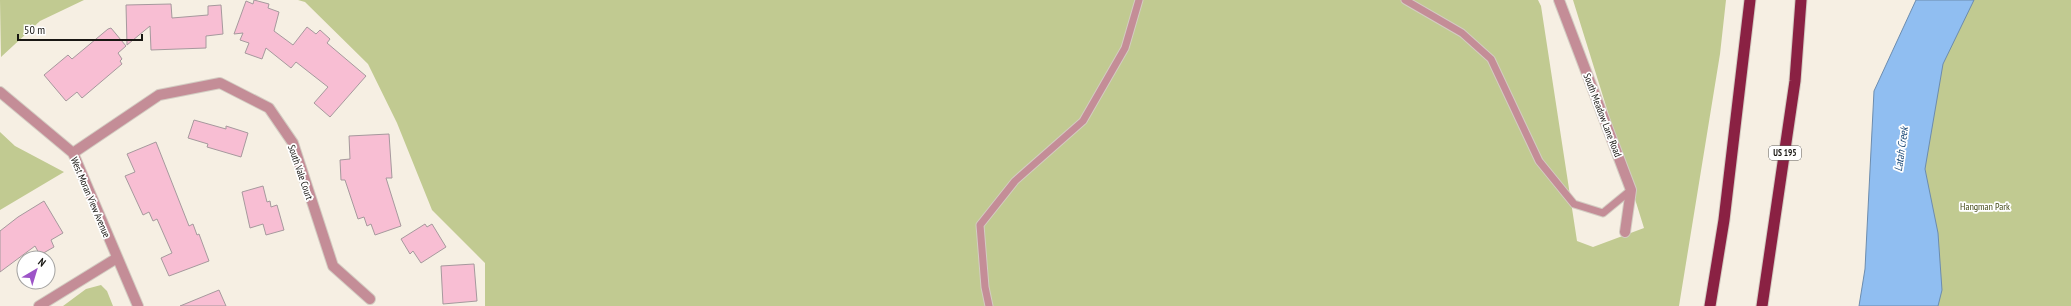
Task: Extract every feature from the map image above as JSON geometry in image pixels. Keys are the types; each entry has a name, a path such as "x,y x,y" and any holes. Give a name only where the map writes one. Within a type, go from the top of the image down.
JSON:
{"highway":[{"path":"1710,306 1724,220 1750,0"},
{"name":"US 195","path":"1762,306 1795,81 1802,0"}],"street":[{"name":"South Meadow Lane Road","path":"1559,0 1631,190 1625,232"},
{"name":"South Vale Court","path":"73,153 159,95 220,83 269,108 293,144 333,266 370,299"},
{"name":"West Moran View Avenue","path":"0,92 73,153 138,306"},
{"path":"39,306 117,258"}],"lane":[{"path":"989,306 985,287 980,226 1015,181 1083,121 1125,48 1139,0"},
{"path":"1405,0 1462,33 1491,59 1539,161 1574,204 1603,213 1631,190"}],"green space":[{"path":"0,0 84,0 40,21 1,57"},
{"path":"298,0 1538,0 1541,6 1577,241 1593,247 1644,228 1573,0 1726,0 1720,54 1679,306 485,306 485,263 432,210 397,123 368,64 305,2"},
{"name":"Hangman Park","path":"1949,0 2071,0 2071,306 1897,306"},
{"path":"0,132 15,146 64,172 0,210"},
{"path":"101,285 107,291 113,306 63,306 86,289"}],"water":[{"name":"Latah Creek","path":"1916,0 1974,0 1943,64 1925,169 1938,233 1942,290 1938,306 1859,306 1865,269 1874,91"}],"building":[{"path":"254,0 269,4 268,8 279,12 274,31 293,45 307,27 316,34 320,30 330,39 327,43 366,76 330,117 314,103 328,87 296,62 291,68 266,48 262,59 245,53 249,43 240,40 243,33 234,34 246,1 253,4"},
{"path":"171,4 172,18 208,15 208,6 221,5 223,34 206,36 206,48 151,50 150,26 127,45 126,5"},
{"path":"111,28 126,46 118,53 122,59 120,61 122,64 82,98 77,92 66,101 44,75 68,55 72,59"},
{"path":"194,120 226,129 226,126 248,133 241,157 207,147 208,144 188,138"},
{"path":"389,134 392,178 386,178 401,226 375,235 371,224 367,226 364,217 358,219 345,180 341,180 340,160 350,159 349,136"},
{"path":"156,142 189,226 193,224 197,235 199,234 209,261 169,276 161,258 172,253 161,228 157,219 153,221 149,212 143,215 125,176 135,172 127,154"},
{"path":"263,186 267,202 270,201 271,207 277,205 284,230 266,235 263,224 250,228 242,192"},
{"path":"44,201 63,233 51,240 54,247 49,250 37,250 35,246 30,250 16,250 16,260 0,272 0,231 18,217"},
{"path":"425,224 427,227 432,224 446,247 421,263 413,251 410,254 401,239"},
{"path":"474,264 477,301 443,304 441,266"},
{"path":"219,290 226,306 180,306"}]}
